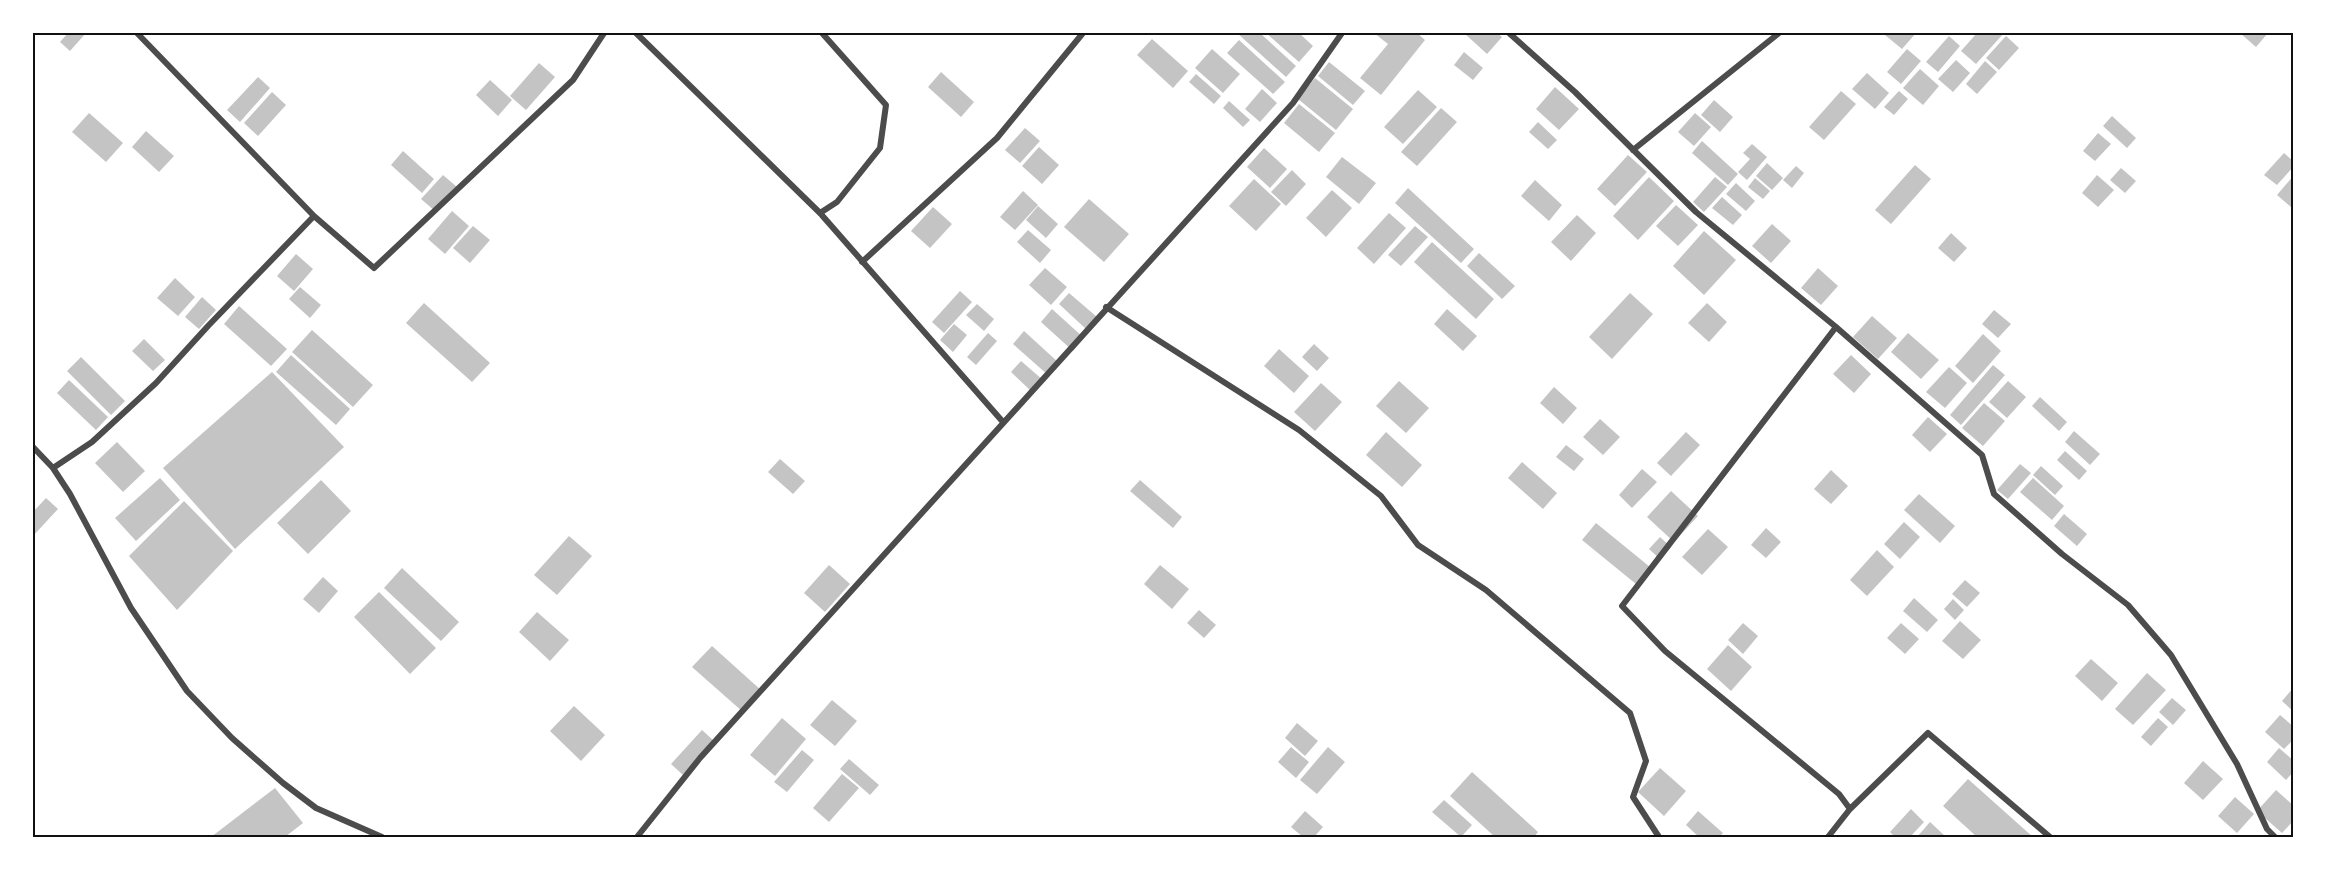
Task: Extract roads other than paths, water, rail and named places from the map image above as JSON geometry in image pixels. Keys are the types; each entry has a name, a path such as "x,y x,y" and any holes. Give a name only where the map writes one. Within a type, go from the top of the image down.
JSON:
{"street":[{"path":"137,33 314,216 374,268 573,80 604,33"},
{"path":"636,33 820,213 1003,422"},
{"path":"820,213 837,202 880,148 886,105 822,33"},
{"path":"862,262 997,138 1083,33"},
{"path":"637,837 700,758 1293,103 1342,33"},
{"path":"1509,33 1575,92 1696,212 1836,327 1982,455 1994,494 2062,554 2128,605 2171,655 2237,764 2267,830 2275,837"},
{"path":"1633,150 1779,33"},
{"path":"53,468 92,442 156,383 314,216"},
{"path":"1106,307 1299,430 1381,496 1418,544 1485,590 1630,714 1646,761 1633,797 1659,837"},
{"path":"1836,327 1622,606 1665,651 1839,794 1850,809"},
{"path":"33,447 53,468 70,494 131,608 187,691 232,738 315,808 382,837"},
{"path":"1828,837 1850,809 1928,733 2050,837"}]}
